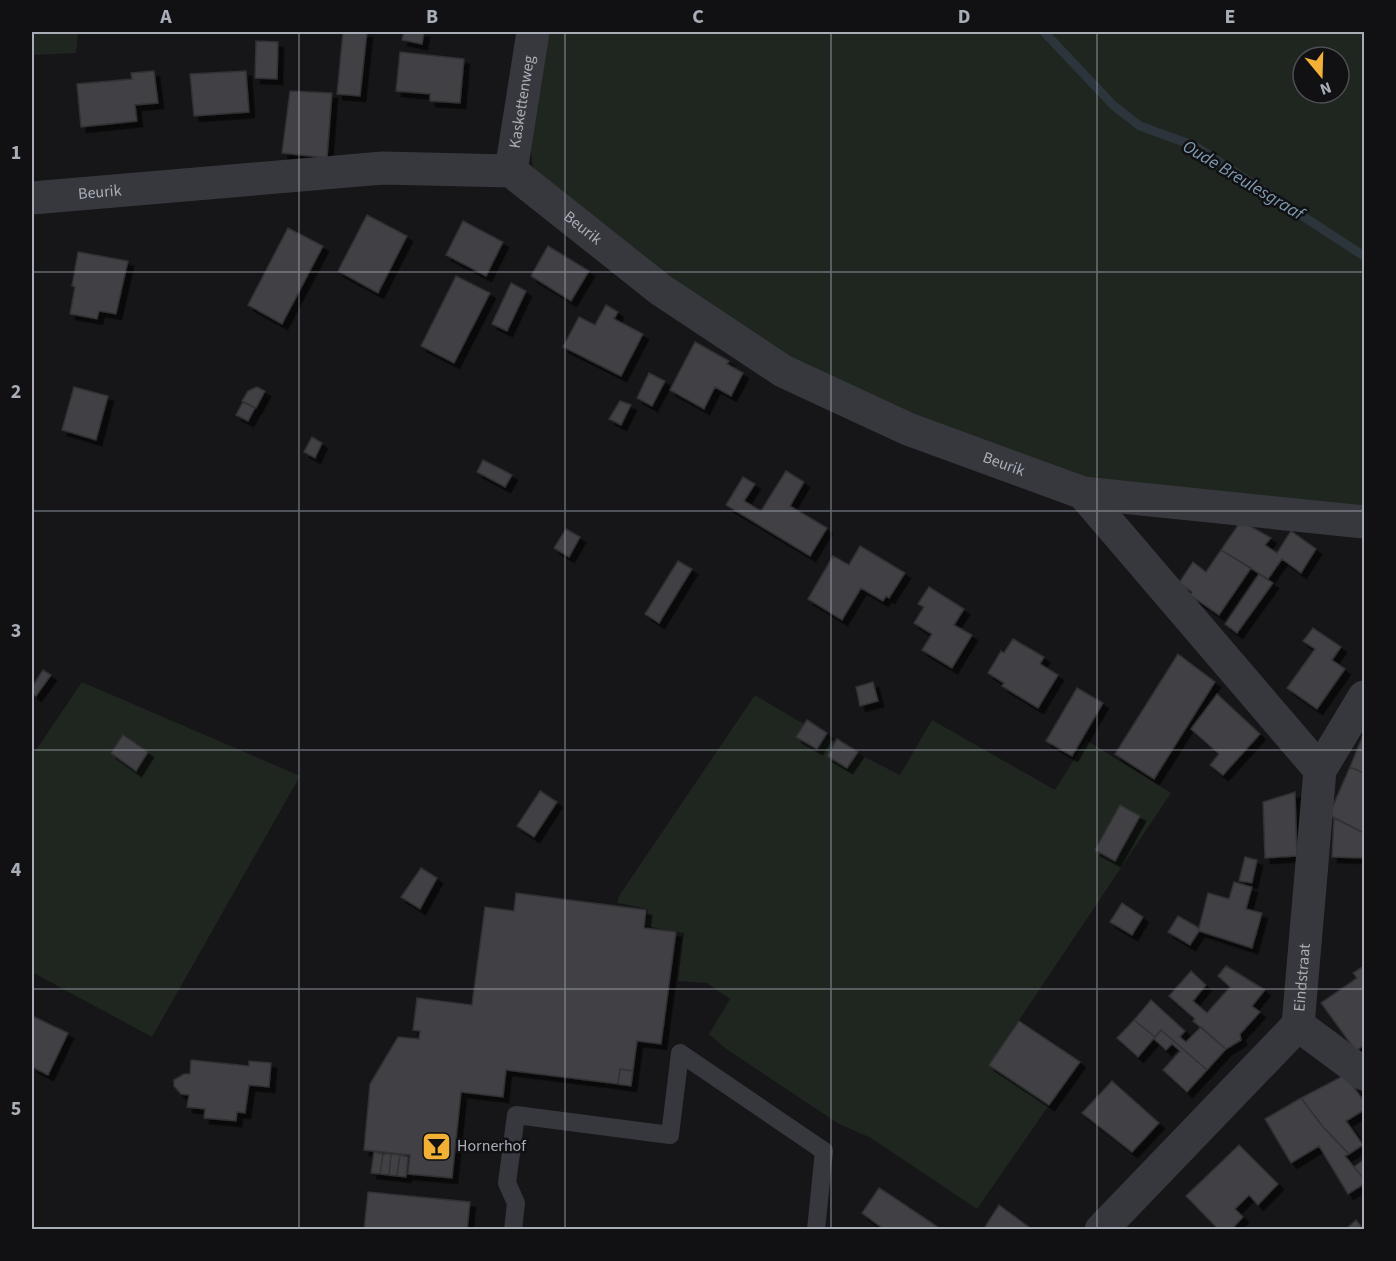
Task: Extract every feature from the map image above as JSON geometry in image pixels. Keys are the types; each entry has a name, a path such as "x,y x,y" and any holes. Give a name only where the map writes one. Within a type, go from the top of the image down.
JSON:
{"street":[{"name":"Kaskettenweg","path":"511,171 533,32"},
{"name":"Beurik","path":"32,198 383,168 511,171 661,290 783,371 908,429 1083,493 1365,522"},
{"name":"Beurik","path":"1083,493 1320,770"},
{"name":"Eindstraat","path":"1101,1230 1298,1024 1320,770 1365,697"},
{"path":"1298,1024 1365,1074"}],"lane":[{"path":"513,1230 516,1203 507,1183 516,1115 670,1135 680,1053 824,1151 816,1230"}],"shaded area":[{"path":"33,32 78,32 76,53 32,55"},
{"path":"550,32 1364,32 1364,512 1084,480 918,420 798,363 670,283 537,180 532,163 531,145 536,87"},
{"path":"82,682 300,776 152,1037 32,972 32,756"},
{"path":"755,695 829,739 900,775 932,720 1055,790 1086,740 1171,793 989,1065 1049,1105 977,1209 871,1138 839,1124 725,1048 709,1034 730,999 707,983 678,981 684,933 646,926 648,909 617,903 619,896"}],"building":[{"path":"343,32 367,32 360,96 337,94"},
{"path":"404,32 424,32 422,44 402,40"},
{"path":"256,41 278,42 277,79 255,78"},
{"path":"400,52 464,59 460,103 430,101 430,94 396,91"},
{"path":"154,71 158,103 135,105 137,121 81,127 77,84 132,79 131,73"},
{"path":"246,71 249,112 194,116 190,74"},
{"path":"290,91 332,93 327,158 282,153"},
{"path":"367,215 407,236 378,293 338,271"},
{"path":"463,221 503,242 486,276 446,255"},
{"path":"288,228 323,246 282,324 248,305"},
{"path":"548,246 589,271 571,301 531,276"},
{"path":"78,252 128,261 116,314 99,311 97,319 70,314"},
{"path":"456,276 490,293 454,363 421,346"},
{"path":"511,283 526,291 507,331 492,324"},
{"path":"606,305 618,312 614,319 643,334 621,376 563,347 579,317 595,325"},
{"path":"695,342 729,361 727,364 743,373 731,396 715,387 704,409 670,390"},
{"path":"649,373 665,381 652,406 637,398"},
{"path":"74,387 108,396 96,440 62,430"},
{"path":"257,387 265,391 256,408 242,401 248,391"},
{"path":"620,401 631,405 621,425 609,419"},
{"path":"243,402 255,408 248,421 236,415"},
{"path":"312,437 322,443 315,458 304,452"},
{"path":"483,460 512,475 505,487 477,472"},
{"path":"786,471 804,482 790,506 827,528 810,556 726,505 743,477 755,484 744,501 761,511"},
{"path":"1241,521 1271,538 1265,545 1277,553 1291,531 1316,549 1301,573 1282,559 1268,579 1221,550"},
{"path":"566,529 580,537 569,557 554,548"},
{"path":"860,546 905,573 889,598 886,596 883,601 861,588 842,620 808,599 833,556 849,565"},
{"path":"1221,550 1251,568 1219,615 1190,595 1192,592 1179,583 1193,562 1206,572"},
{"path":"678,561 692,569 659,623 645,614"},
{"path":"1259,574 1273,583 1237,633 1225,624"},
{"path":"929,587 964,609 954,625 972,635 952,668 922,650 932,634 914,623 924,607 918,604"},
{"path":"1313,628 1341,647 1332,660 1345,669 1317,709 1287,688 1315,649 1303,641"},
{"path":"1013,639 1044,657 1040,664 1058,675 1038,708 1002,686 1004,683 988,673 1001,651 1004,653"},
{"path":"1178,654 1215,682 1154,779 1115,754"},
{"path":"43,670 51,675 36,696 32,693 32,687"},
{"path":"873,682 878,701 860,706 856,687"},
{"path":"1077,688 1103,703 1072,756 1046,741"},
{"path":"1217,694 1260,734 1223,775 1210,765 1219,754 1191,729"},
{"path":"807,720 827,733 817,749 796,737"},
{"path":"1364,733 1364,773 1350,767"},
{"path":"123,735 148,752 136,771 111,753"},
{"path":"837,739 858,752 847,768 827,756"},
{"path":"1350,767 1364,773 1364,833 1329,815"},
{"path":"540,791 557,802 534,837 517,826"},
{"path":"1295,792 1297,856 1265,858 1263,802"},
{"path":"1120,805 1140,816 1115,861 1095,850"},
{"path":"1334,818 1364,833 1364,858 1332,857"},
{"path":"1245,857 1257,860 1252,883 1239,881"},
{"path":"421,868 437,878 420,909 401,897"},
{"path":"1234,882 1252,887 1246,909 1262,913 1252,948 1199,931 1190,945 1168,932 1178,916 1199,928 1208,893 1229,899"},
{"path":"516,893 646,910 644,928 676,932 661,1044 637,1041 633,1071 620,1069 618,1084 506,1070 503,1097 461,1092 452,1178 408,1174 410,1155 364,1150 370,1084 398,1037 419,1039 420,1031 413,1030 417,998 472,1005 485,907 514,911"},
{"path":"1122,903 1143,917 1132,935 1110,922"},
{"path":"1226,966 1265,990 1252,1006 1260,1012 1240,1034 1241,1040 1226,1049 1193,1021 1195,1019 1169,996 1191,971 1206,985 1193,1001 1207,1013 1230,987 1218,976"},
{"path":"1364,966 1364,1045 1356,1051 1321,1003 1357,978 1353,973"},
{"path":"1151,1000 1185,1031 1180,1037 1186,1042 1201,1027 1226,1049 1207,1070 1161,1030 1155,1037 1134,1020"},
{"path":"32,1016 68,1033 48,1075 32,1067"},
{"path":"1134,1020 1155,1037 1138,1057 1117,1038"},
{"path":"1019,1021 1080,1062 1049,1105 989,1065"},
{"path":"1161,1030 1207,1070 1187,1092 1163,1070 1180,1051 1172,1044 1166,1050 1154,1039"},
{"path":"191,1060 249,1066 249,1061 271,1063 269,1087 249,1085 245,1113 237,1112 236,1121 204,1118 205,1109 187,1107 189,1095 181,1094 174,1086 174,1080 184,1074 190,1074"},
{"path":"620,1069 633,1071 631,1086 618,1084"},
{"path":"1345,1075 1364,1101 1364,1110 1346,1121 1363,1145 1349,1154 1323,1127 1301,1098"},
{"path":"1112,1081 1159,1123 1132,1152 1082,1113"},
{"path":"1301,1098 1323,1127 1349,1154 1345,1156 1364,1179 1364,1184 1348,1194 1319,1146 1291,1163 1265,1119"},
{"path":"1239,1145 1278,1184 1258,1205 1249,1195 1235,1209 1243,1217 1231,1230 1219,1230 1186,1196"},
{"path":"374,1152 383,1154 380,1174 371,1173"},
{"path":"383,1154 391,1154 389,1175 380,1174"},
{"path":"391,1154 400,1155 397,1176 389,1175"},
{"path":"400,1155 408,1157 406,1177 397,1176"},
{"path":"1362,1161 1364,1164 1364,1179 1354,1167"},
{"path":"879,1188 942,1230 885,1230 862,1213"},
{"path":"368,1192 470,1202 467,1230 364,1230"},
{"path":"999,1205 1033,1230 983,1230"},
{"path":"1356,1220 1364,1230 1345,1230"}],"waterway":[{"name":"Oude Breulesgraaf","path":"1044,32 1114,106 1140,126 1195,146 1364,256"}],"place":[{"name":"Hornerhof","path":"436,1146"}]}
